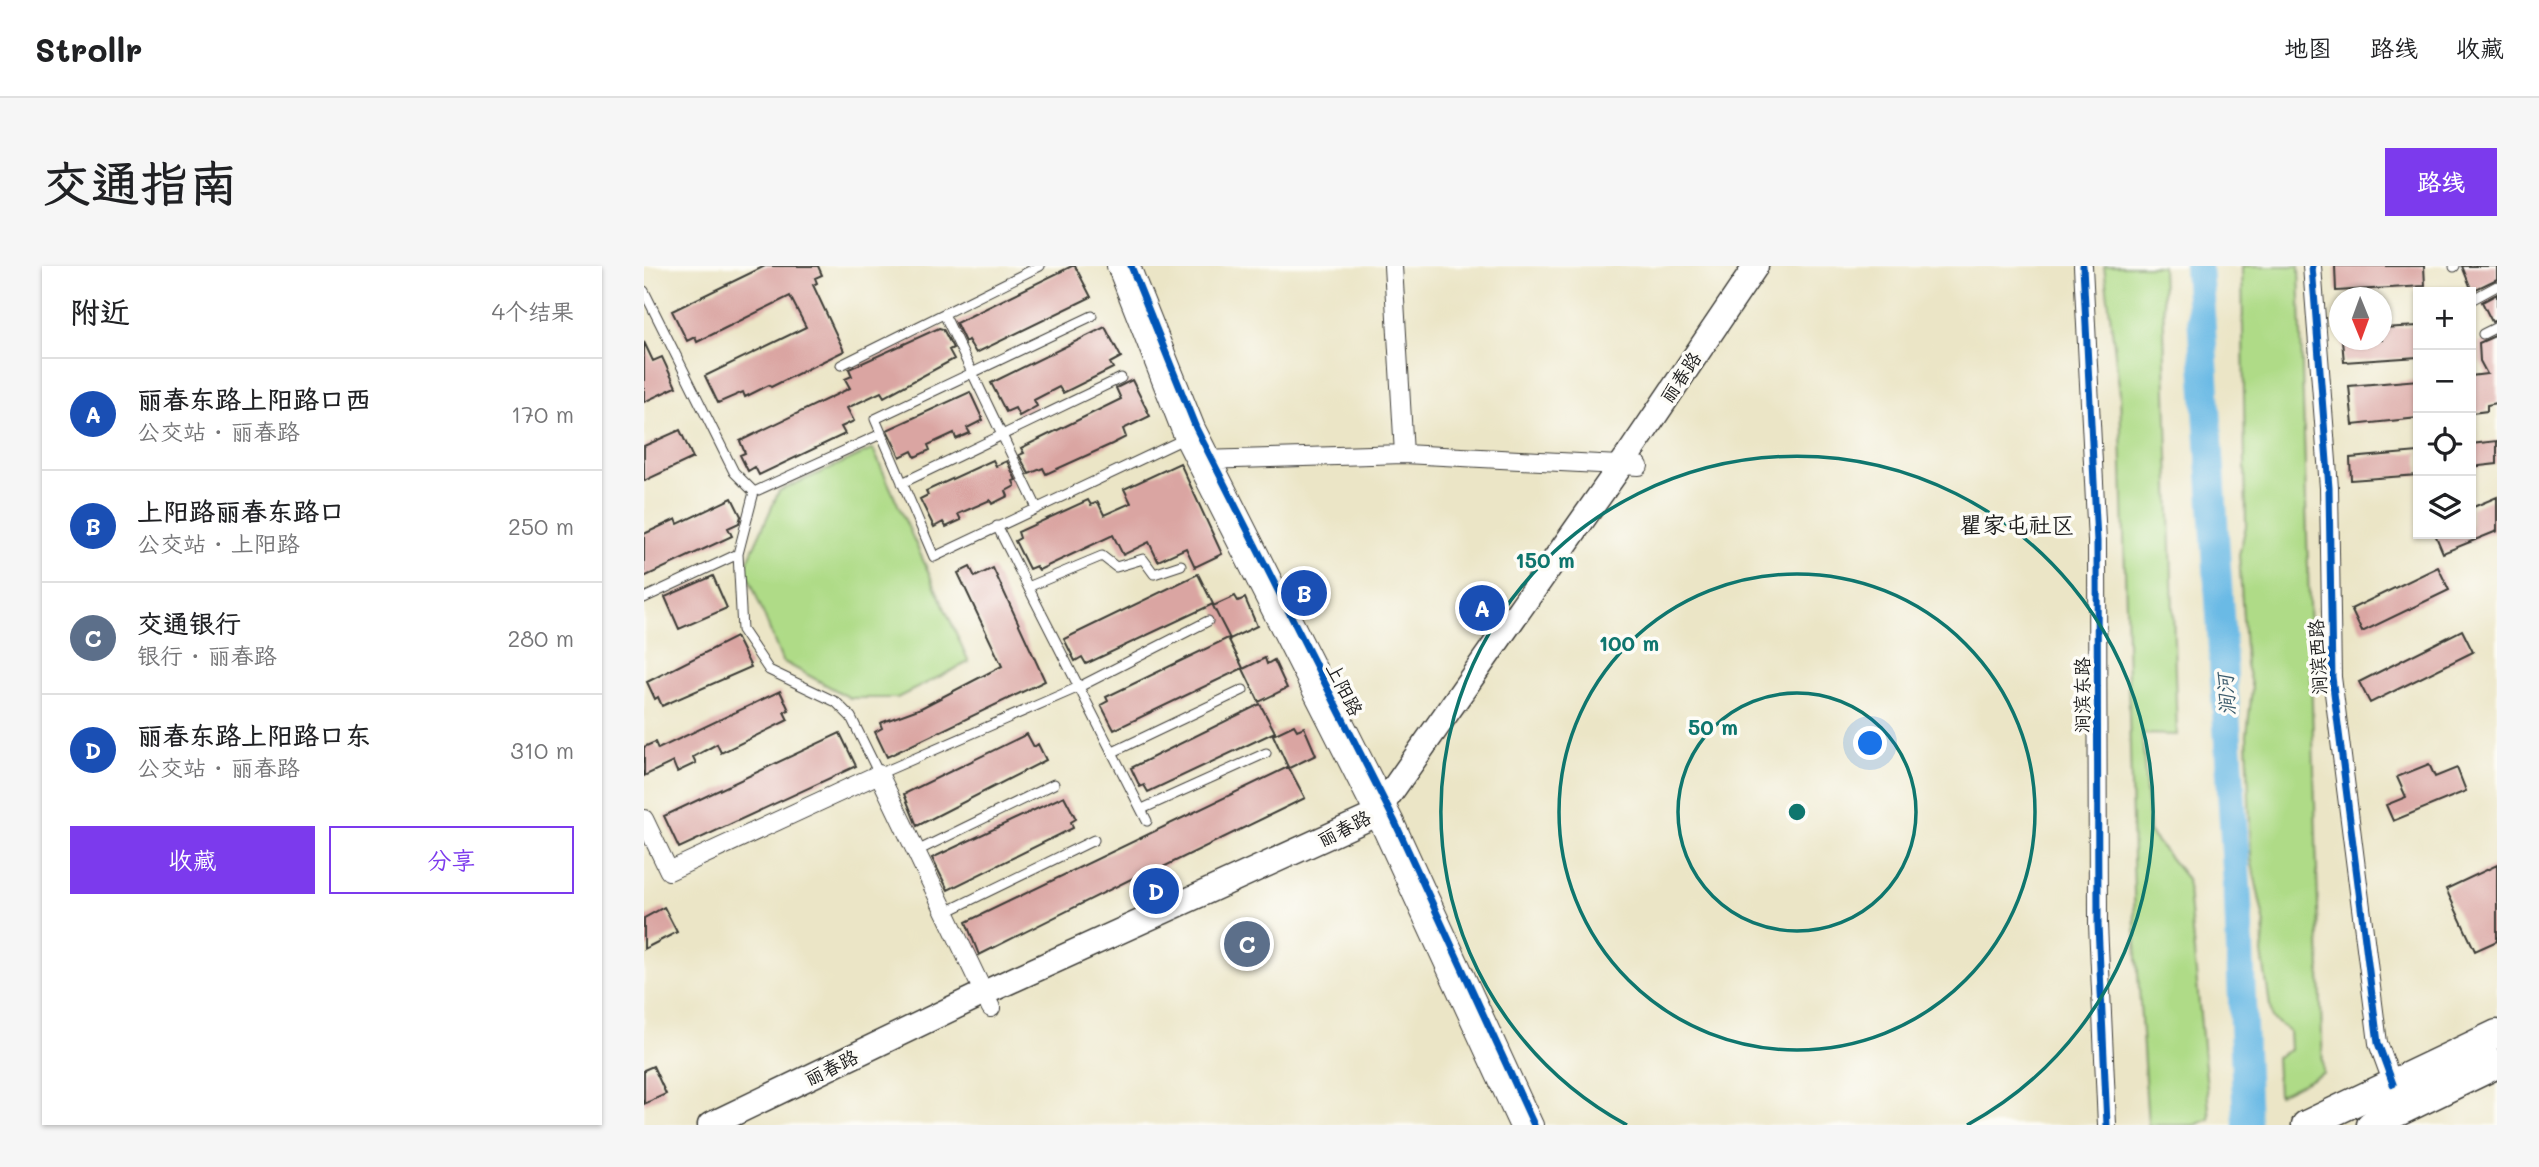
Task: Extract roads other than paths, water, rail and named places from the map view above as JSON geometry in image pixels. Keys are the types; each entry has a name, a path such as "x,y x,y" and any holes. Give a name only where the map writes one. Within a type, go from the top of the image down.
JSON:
{"main road":[{"name":"丽春路","path":"1630,465 1756,266"},
{"name":"丽春路","path":"709,1125 988,1001 1384,816 1630,465 1756,290 1777,266"},
{"name":"丽春路","path":"747,1125 988,1001"},
{"path":"2378,1124 2407,1105 2497,1034"},
{"path":"2306,1125 2336,1111 2407,1105 2497,1064"}],"street":[{"name":"上阳路","path":"1116,266 1184,439 1203,459"},
{"name":"上阳路","path":"1131,266 1203,459 1384,816 1534,1125"},
{"path":"1393,266 1404,454"},
{"name":"涧滨东路","path":"2083,266 2097,541 2098,924 2107,1125"},
{"name":"涧滨西路","path":"2312,266 2329,488 2332,677 2378,1043 2407,1105"},
{"path":"1203,459 1404,454 1630,465"},
{"path":"644,819 669,871 879,774 988,1001"},
{"name":"上阳路","path":"1384,816 1518,1125"}],"lane":[{"path":"841,365 1040,266"},
{"path":"2476,297 2497,286"},
{"path":"644,291 734,472 754,492"},
{"path":"944,314 1037,508"},
{"path":"1092,316 875,419 934,558 1184,439"},
{"path":"2483,334 2497,327"},
{"path":"902,483 1121,378"},
{"path":"754,492 881,434"},
{"path":"754,492 738,554 741,630 769,670 836,702 851,717 879,774 1079,687 1208,621"},
{"path":"998,526 1147,821"},
{"path":"644,598 738,554"},
{"path":"1028,587 1102,556 1116,567 1143,559 1154,574 1181,565"},
{"path":"1113,752 1243,691"},
{"path":"1142,809 1266,753"},
{"path":"917,851 1054,785"},
{"path":"946,912 1094,840"}],"waterway":[{"name":"涧河","path":"2198,266 2238,901 2247,1125"}],"place":[{"name":"上阳路丽春东路口","path":"1304,593"},
{"name":"丽春东路上阳路口西","path":"1482,608"},
{"name":"丽春东路上阳路口东","path":"1156,891"},
{"name":"交通银行","path":"1247,944"}],"district":[{"name":"瞿家屯社区","path":"2017,524"}]}
